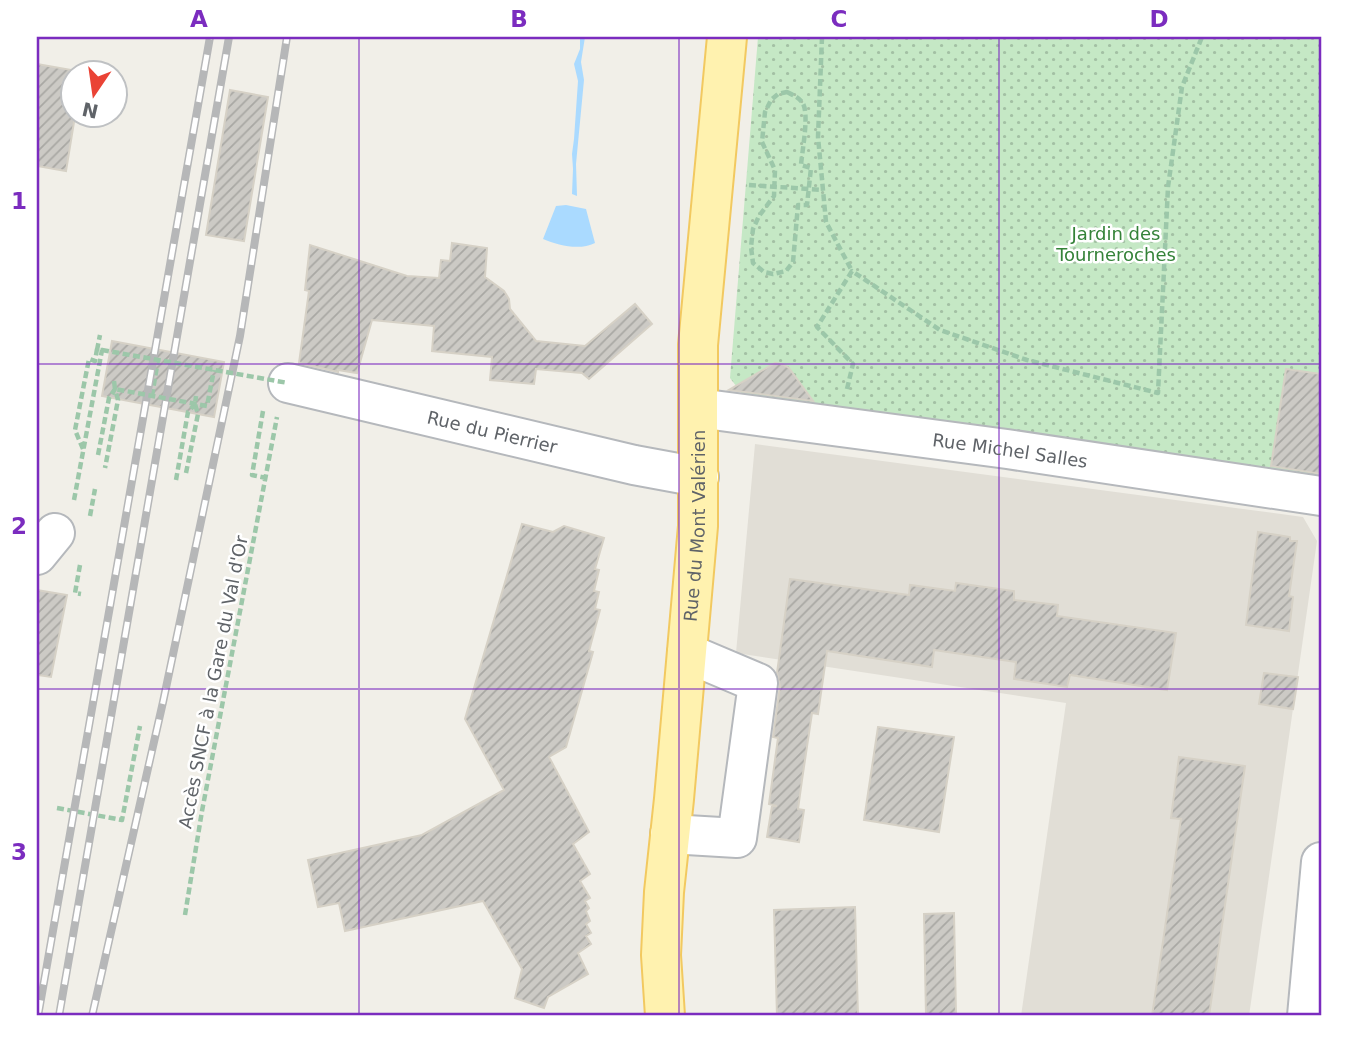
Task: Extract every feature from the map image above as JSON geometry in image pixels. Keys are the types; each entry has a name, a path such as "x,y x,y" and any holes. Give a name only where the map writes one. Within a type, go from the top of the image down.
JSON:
{"main road":[{"name":"Rue du Mont Valérien","path":"665,1016 661,955 664,892 698,526 698,345 727,37"}],"street":[{"name":"Rue du Pierrier","path":"276,403 699,477"},
{"name":"Rue Michel Salles","path":"698,408 1007,449 1321,496"},
{"path":"670,834 737,838 758,684 687,653"},
{"path":"1307,1016 1321,862"}],"path":[{"path":"822,37 818,137 826,222 852,271 940,330 1027,360 1158,393 1168,187 1182,87 1202,37"},
{"path":"787,92 804,104 801,165 811,167 809,190 807,205 798,205 793,262 786,271 773,274 764,272 752,263 751,247 753,229 774,196 775,170 762,142 765,112 771,100 778,94 787,92"},
{"path":"789,188 823,190"},
{"path":"841,428 853,364 817,327 852,271"},
{"path":"83,449 75,430 89,359 95,361 100,335 97,350 102,353 214,370 276,403 252,475 266,478"},
{"path":"46,544 71,514 102,353"},
{"path":"152,396 158,360"},
{"path":"115,389 207,406 214,370"},
{"path":"105,468 118,400 114,381"},
{"path":"98,455 109,398 115,389"},
{"path":"187,472 198,414 196,396"},
{"name":"Accès SNCF à la Gare du Val d'Or","path":"185,915 202,811 271,455 276,403"},
{"path":"176,480 188,412 195,404"},
{"path":"79,571 75,593 81,594"},
{"path":"57,808 122,821 140,726"}],"shaded area":[{"path":"755,444 1303,517 1317,541 1249,1016 1021,1016 1066,703 736,653"}],"green space":[{"name":"Jardin des Tourneroches","path":"758,37 1321,37 1321,482 743,395 730,378"}],"water":[{"path":"580,37 585,37 581,62 584,80 576,164 577,196 572,194 572,154 578,81 574,64 580,49"},
{"path":"556,206 586,209 595,243 575,247 543,239"}],"building":[{"path":"37,64 60,68 60,130 73,130 66,171 37,166"},
{"path":"230,90 268,97 244,241 206,235"},
{"path":"452,243 487,248 485,277 504,291 509,299 510,309 536,341 585,346 635,304 652,324 589,379 582,373 536,369 534,384 490,380 492,357 432,351 434,326 372,320 357,373 338,372 299,363 309,291 305,290 310,245 407,276 439,278 441,260 450,261"},
{"path":"112,341 224,362 214,417 102,396"},
{"path":"775,363 789,368 813,401 729,390"},
{"path":"1286,369 1321,374 1321,474 1271,466"},
{"path":"522,524 553,532 564,526 604,538 595,569 599,570 594,591 599,592 595,609 600,610 589,651 593,652 566,747 549,757 589,832 573,844 590,874 580,881 590,898 585,901 589,908 586,911 590,921 586,924 591,933 586,936 591,944 578,953 588,974 548,997 544,1008 515,998 522,969 483,901 345,931 339,903 318,907 308,860 422,835 504,790 465,719"},
{"path":"1258,532 1290,537 1290,541 1297,541 1289,596 1293,597 1289,631 1246,625"},
{"path":"790,579 909,595 910,585 955,591 956,583 1014,591 1014,600 1058,605 1057,616 1176,633 1167,690 1070,675 1067,687 1014,679 1016,662 934,650 932,667 827,651 818,714 812,713 802,780 798,809 804,810 799,842 767,837 772,806 777,806 769,804 778,738 773,737 780,686 777,673"},
{"path":"37,590 67,595 51,677 37,675"},
{"path":"1264,673 1298,677 1293,709 1259,704"},
{"path":"878,727 954,737 939,832 864,820"},
{"path":"1179,757 1245,766 1209,1016 1152,1016 1181,819 1171,818"},
{"path":"855,907 858,1016 777,1016 774,910"},
{"path":"954,913 956,1016 926,1016 924,914"}],"railway":[{"path":"38,1016 210,37"},
{"path":"59,1016 229,37"},
{"path":"92,1016 163,702 240,336 287,37"}]}
